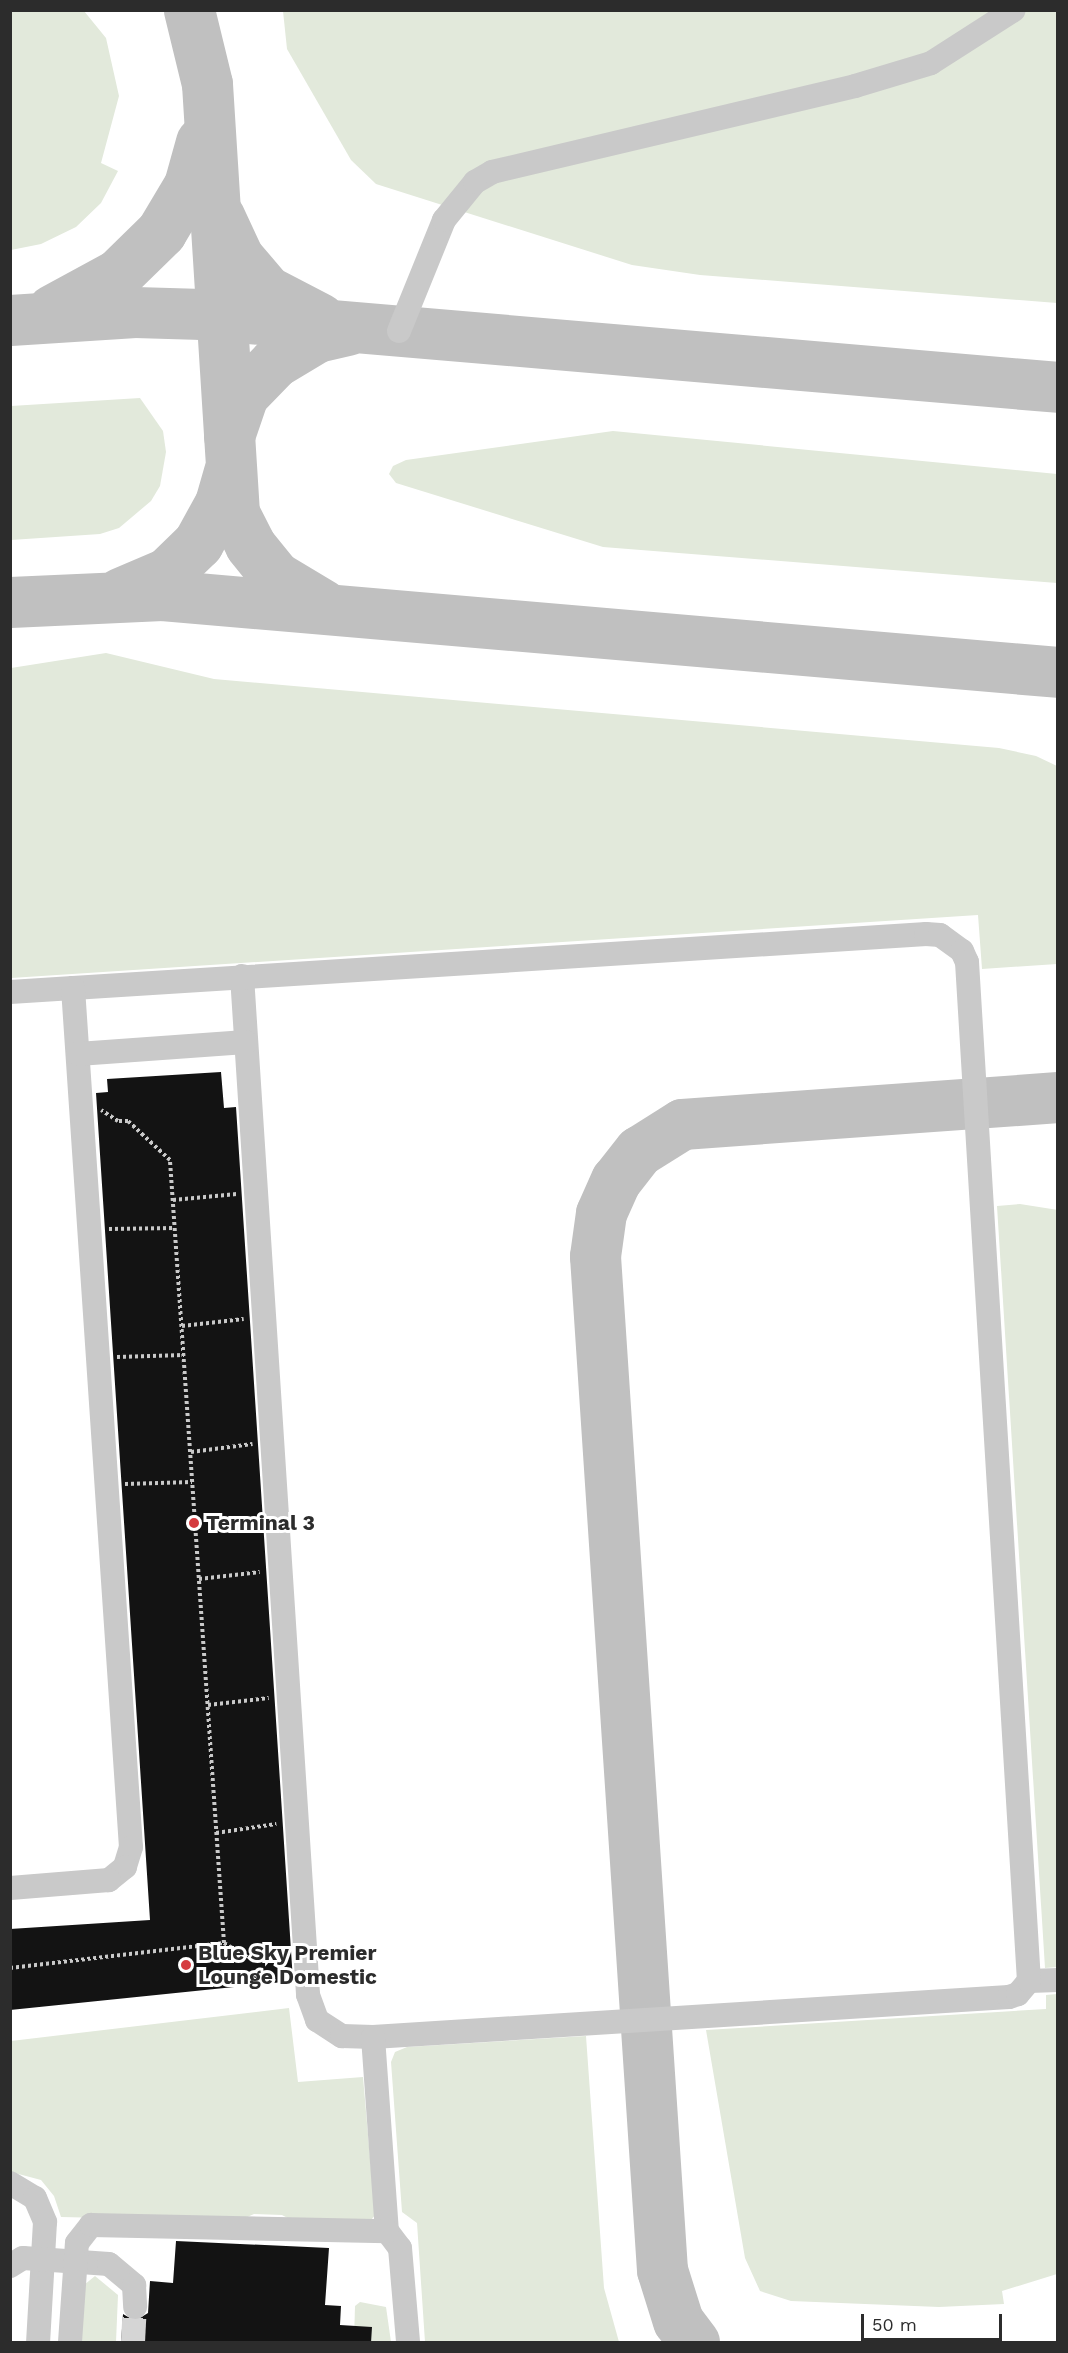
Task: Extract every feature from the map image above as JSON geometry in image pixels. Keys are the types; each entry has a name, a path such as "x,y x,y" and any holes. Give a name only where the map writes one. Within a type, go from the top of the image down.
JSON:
{"lane":[{"path":"399,331 444,220 475,182 492,172 866,83 931,63 1014,10"},
{"path":"10,992 926,934 940,935 962,951 967,962 1029,1981"},
{"path":"242,976 308,1995 311,2010 328,2030 342,2036 372,2037 1009,1996 1029,1981 1058,1980"},
{"path":"10,1888 109,1880 130,1857 73,988"},
{"path":"78,1054 246,1042"},
{"path":"372,2037 387,2231 400,2248 408,2343"},
{"path":"10,2183 26,2189 41,2205 43,2260 38,2343"},
{"path":"70,2343 80,2235 99,2224 387,2231"},
{"path":"10,2266 23,2258 76,2261 116,2268 134,2285 135,2307"}],"path":[{"path":"97,1108 118,1121 128,1120 171,1160 224,1943"},
{"path":"173,1200 243,1192"},
{"path":"105,1228 175,1228"},
{"path":"182,1326 251,1318"},
{"path":"113,1357 184,1355"},
{"path":"190,1452 258,1444"},
{"path":"121,1484 193,1482"},
{"path":"199,1579 267,1571"},
{"path":"208,1705 275,1698"},
{"path":"216,1833 283,1824"},
{"path":"10,1968 224,1943 249,1958 290,1955"}],"shaded area":[{"path":"11,10 84,11 106,38 119,96 101,163 118,171 101,203 76,227 41,244 11,250"},
{"path":"283,11 1057,11 1057,303 700,275 632,265 376,184 351,160 287,49"},
{"path":"140,398 163,431 166,452 160,486 151,501 119,528 100,534 11,540 11,406"},
{"path":"613,431 1057,474 1057,583 603,547 396,483 389,474 393,466 406,460"},
{"path":"106,653 214,679 999,748 1036,756 1057,766 1057,964 982,969 978,915 11,978 11,668"},
{"path":"1020,1204 1058,1210 1058,1967 1045,1968 997,1206"},
{"path":"1057,1994 1057,2274 1002,2291 1004,2304 939,2307 791,2301 760,2291 745,2258 706,2030 1046,2009 1046,1995"},
{"path":"289,2008 298,2082 363,2077 375,2215 371,2220 295,2222 282,2215 254,2214 238,2221 61,2217 54,2196 41,2180 11,2172 11,2041"},
{"path":"586,2036 604,2288 619,2342 425,2342 417,2223 402,2212 391,2062 395,2052 407,2047"},
{"path":"95,2276 118,2295 116,2342 80,2342 84,2285"},
{"path":"360,2302 386,2307 391,2342 354,2342 355,2306"}],"building":[{"name":"Terminal 3","path":"221,1072 224,1108 236,1107 293,1981 10,2010 10,1929 150,1920 96,1093 108,1092 107,1079"},
{"path":"176,2241 329,2248 325,2305 341,2306 340,2325 372,2327 371,2343 121,2343 123,2314 135,2321 148,2313 150,2281 173,2283"}],"taxiway":[{"path":"189,10 207,84 234,513 250,545 275,576 323,605"},
{"path":"52,310 118,274 161,232 189,185 201,142"},
{"path":"219,216 238,257 267,291 319,318"},
{"path":"10,320 135,312 202,314 1058,387"},
{"path":"229,436 243,395 275,362 317,337 347,330"},
{"path":"120,593 167,573 198,543 220,503 229,471"},
{"path":"10,602 162,595 1058,672"},
{"path":"694,2342 678,2321 662,2270 595,1256 601,1213 616,1180 639,1151 682,1124 1058,1097"}],"tunnel":[{"path":"133,2342 135,2307"}],"place":[{"name":"Terminal 3","path":"194,1523"},
{"name":"Blue Sky Premier Lounge Domestic","path":"186,1965"}]}
